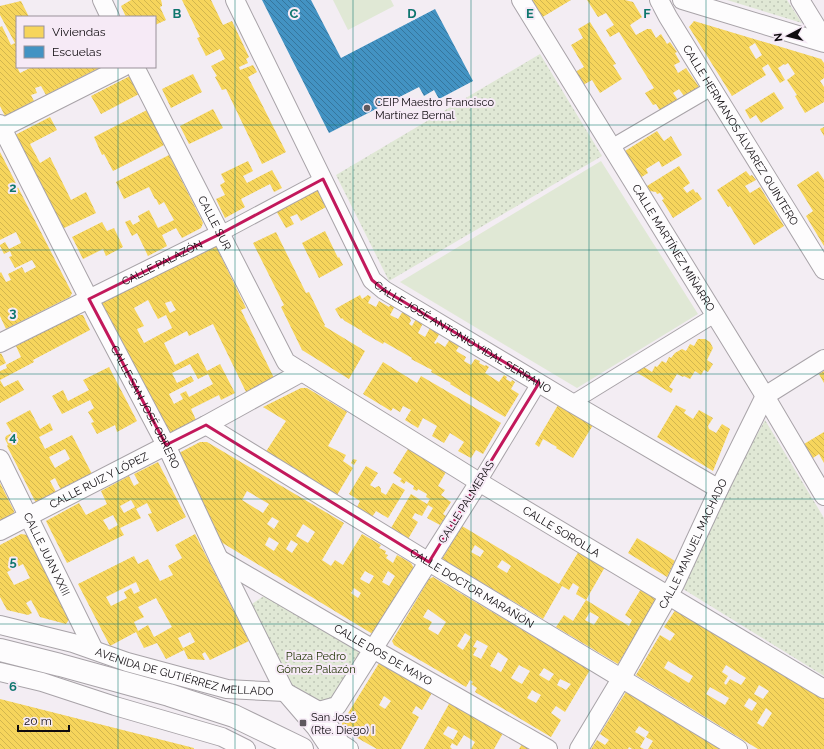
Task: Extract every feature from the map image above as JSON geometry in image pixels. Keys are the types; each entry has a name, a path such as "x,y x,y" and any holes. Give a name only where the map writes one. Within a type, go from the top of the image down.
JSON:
{"main road":[{"path":"0,650 168,695 234,716 302,749"}],"street":[{"path":"102,0 110,16"},
{"name":"CALLE JOSÉ ANTONIO VIDAL SERRANO","path":"235,0 372,280 384,290 719,489"},
{"name":"CALLE MARTÍNEZ MIÑARRO","path":"521,0 765,396 824,496"},
{"name":"CALLE HERMANOS ÁLVAREZ QUINTERO","path":"659,0 824,270"},
{"path":"682,0 824,43"},
{"path":"800,0 824,39"},
{"path":"1,127 121,68"},
{"name":"CALLE SUR","path":"136,68 286,362 302,372"},
{"path":"611,147 712,88"},
{"name":"CALLE SAN JOSÉ OBRERO","path":"1,127 166,445 219,559 285,692 316,728 330,749"},
{"name":"CALLE PALAZÓN","path":"0,343 220,234 323,179"},
{"path":"572,403 715,315"},
{"path":"765,396 824,360"},
{"name":"CALLE RUIZ Y LÓPEZ","path":"0,531 206,425 302,372"},
{"name":"CALLE SOROLLA","path":"302,372 480,482 824,688"},
{"name":"CALLE PALMERAS","path":"319,711 337,706 480,482 539,383"},
{"name":"CALLE MANUEL MACHADO","path":"579,749 669,595 765,396"},
{"name":"CALLE DOCTOR MARAÑÓN","path":"206,425 738,749"},
{"name":"CALLE JUAN XXIII","path":"0,458 94,650"},
{"name":"CALLE DOS DE MAYO","path":"219,559 548,749"},
{"name":"AVENIDA DE GUTIÉRREZ MELLADO","path":"0,624 73,642 127,662 227,689 285,692 319,711 341,744 349,749"},
{"path":"0,672 42,682 220,743 246,749"}],"highlighted area":[{"path":"323,179 372,280 384,290 539,383 429,562 206,425 166,445 89,299 220,234"}],"green space":[{"path":"333,0 391,0 394,6 348,30"},
{"path":"727,0 787,0 802,23"},
{"path":"540,54 602,156 389,281 336,175"},
{"path":"601,161 698,314 577,388 400,282"},
{"path":"765,420 824,518 824,676 675,584"},
{"name":"Plaza Pedro Gómez Palazón","path":"273,590 373,649 337,706 285,692 244,609"}],"building: Viviendas":[{"path":"131,0 161,0 162,6 160,7 166,20 156,25 156,16 126,16 121,6"},
{"path":"182,0 211,0 223,25 232,21 249,57 246,59 248,63 239,67 240,70 253,65 257,72 248,77 286,152 262,164 226,89 222,90 215,77 217,76 211,66 225,59 220,49 206,56 197,38 200,37"},
{"path":"530,0 571,0 541,18"},
{"path":"587,0 625,0 633,2 642,17 630,25 636,35 647,29 651,29 656,38 661,34 667,44 670,42 677,52 675,53 680,62 674,65 678,73 686,68 699,87 684,96 679,89 673,93 678,100 660,111 656,104 653,105 645,93 654,88 619,32 610,37 606,30 614,25 606,13 598,17"},
{"path":"21,1 28,16 16,16 16,68 20,73 30,68 99,68 46,95 41,86 35,88 37,93 31,95 34,101 5,116 0,106 0,27 2,26 11,45 15,43 0,15 0,6"},
{"path":"694,21 821,59 824,63 824,78 820,81 824,87 824,102 805,113 795,96 797,95 787,80 795,74 788,63 778,68 785,80 780,83 768,64 762,68 766,75 732,96 689,27","holes":["755,43 762,55 756,59 749,47"]},
{"path":"590,22 616,64 613,65 622,79 600,93 592,80 583,85 575,72 584,67 571,45 583,38 578,29"},
{"path":"193,74 202,92 171,108 162,89"},
{"path":"130,76 139,94 101,114 91,96"},
{"path":"774,92 784,108 761,123 756,115 750,119 745,110"},
{"path":"213,109 223,128 189,144 180,126"},
{"path":"147,110 164,145 113,171 104,154 102,155 94,137"},
{"path":"50,117 57,130 30,144 40,163 50,157 71,200 86,192 96,213 62,229 15,135"},
{"path":"824,127 824,136 820,129"},
{"path":"657,131 664,141 671,136 682,155 662,167 659,161 646,169 648,173 640,178 625,151"},
{"path":"0,152 72,293 70,297 6,329 0,316 0,273 1,272 6,282 11,280 8,274 22,267 25,273 36,267 32,260 15,268 9,257 12,256 10,251 4,254 0,246 5,242 9,249 21,243 16,232 0,240"},
{"path":"169,155 203,223 201,228 182,238 176,228 162,235 167,246 148,256 137,233 132,236 125,222 130,220 133,225 140,221 138,216 149,210 158,228 174,220 164,202 159,205 149,187 124,199 116,182"},
{"path":"248,161 253,171 243,176 247,183 272,170 282,188 274,192 270,184 241,199 245,207 225,218 216,199 225,195 220,185 225,182 221,174"},
{"path":"679,166 690,183 683,188 687,193 693,189 702,199 673,218 662,200 664,199 660,193 657,194 656,192 650,191 647,186"},
{"path":"746,171 756,180 745,186 750,193 760,187 784,226 754,245 730,206 728,207 717,190"},
{"path":"818,171 824,180 824,246 806,216 813,211 797,185"},
{"path":"316,187 326,207 301,221 297,214 290,217 294,224 286,228 275,209"},
{"path":"102,222 107,231 114,228 123,247 106,256 103,249 83,259 72,237"},
{"path":"325,231 343,265 319,278 302,243"},
{"path":"276,232 306,293 309,292 325,325 324,326 365,351 349,379 302,350 281,307 284,305 253,243"},
{"path":"216,246 246,308 241,310 274,378 246,392 213,324 189,336 187,331 164,343 175,365 198,353 207,371 220,364 235,393 221,400 219,395 191,409 196,420 168,435 101,305 102,302","holes":["148,300 158,319 166,315 172,328 144,343 137,329 144,326 134,308","171,301 176,310 170,313 165,303","190,364 198,379 208,374 213,384 189,397 186,391 180,394 183,399 174,404 169,394 194,381 191,376 177,383 172,373"]},
{"path":"360,295 362,299 368,295 371,297 368,303 376,307 379,301 389,307 391,304 395,306 390,315 398,319 403,311 409,315 411,321 409,324 412,326 416,319 423,323 418,333 425,337 430,328 440,333 434,343 436,344 437,342 445,347 450,339 460,345 456,351 466,357 464,361 471,365 475,359 480,361 479,363 489,367 485,373 499,382 504,375 507,377 506,379 511,382 512,380 515,382 511,389 519,394 505,417 431,372 432,370 411,359 412,358 384,342 383,344 342,318 341,319 335,309"},
{"path":"76,315 83,315 90,330 33,360 34,362 0,380 0,371 7,368 6,365 21,357 16,346"},
{"path":"698,339 705,339 710,342 713,348 707,360 713,364 708,372 704,370 701,375 695,371 690,379 677,374 669,387 673,389 671,393 636,372 644,367 652,372 655,366 657,367 662,361 666,363 669,357 671,358 675,353 682,349 686,351 690,344 694,346"},
{"path":"1,353 6,363 0,366 0,354"},
{"path":"383,362 417,383 421,376 501,423 483,454 476,450 471,458 458,451 464,442 450,433 444,443 432,436 437,426 423,418 418,428 405,420 411,410 403,406 400,412 393,408 391,411 363,394"},
{"path":"109,367 137,421 117,432 115,425 97,434 91,423 94,422 88,412 94,408 90,400 62,414 52,396 63,390 68,401 89,390 83,380"},
{"path":"824,371 824,383 819,374"},
{"path":"0,380 4,387 18,380 24,390 0,403"},
{"path":"301,388 307,388 347,412 328,446 346,455 343,461 353,468 337,495 265,453 286,421 263,407"},
{"path":"558,405 593,425 573,458 543,439 539,447 535,444"},
{"path":"676,405 686,410 684,413 693,419 699,410 713,418 708,426 709,429 716,433 722,424 730,429 713,471 657,437"},
{"path":"30,410 40,429 50,423 53,430 39,437 45,449 72,435 92,474 61,490 55,478 50,481 56,492 36,503 7,446 8,445 5,439 6,436 12,433 6,423","holes":["65,449 70,459 55,468 49,457"]},
{"path":"824,432 824,463 819,454 813,458 804,444"},
{"path":"200,442 207,442 344,523 322,560 331,566 335,560 343,565 362,534 381,545 379,548 386,551 385,554 388,555 386,558 393,563 397,555 411,563 414,568 376,632 371,633 221,542 177,454","holes":["247,491 269,504 263,513 242,500","272,517 279,521 274,529 267,524","303,524 315,532 308,543 296,536","269,537 279,543 274,551 265,545","291,540 298,544 292,553 286,549","365,571 374,576 369,584 360,579","388,571 395,576 389,586 382,582","354,588 361,593 358,598 351,593"]},
{"path":"408,449 446,472 438,486 445,490 441,495 451,502 443,514 446,516 440,525 427,518 433,508 428,505 422,516 415,513 412,518 418,522 408,539 391,528 411,494 427,504 430,499 426,497 427,494 418,489 417,491 413,489 414,486 406,481 404,484 400,481 402,479 393,473"},
{"path":"353,459 357,460 354,465 351,463"},
{"path":"158,462 186,517 157,532 148,514 152,513 147,503 136,509 141,518 120,528 124,535 67,563 46,521 79,503 86,515 107,504 101,491 129,476 134,486 139,483 134,474","holes":["131,500 135,507 124,513 120,506","113,515 118,525 109,530 103,520"]},
{"path":"366,466 378,473 370,485 375,488 379,486 381,492 386,495 393,483 405,490 388,518 376,511 372,517 357,507 360,501 349,494"},
{"path":"0,483 14,511 13,516 0,522"},
{"path":"462,526 559,584 579,551 605,567 586,600 576,594 579,587 573,583 569,590 562,586 543,619 442,559","holes":["475,545 484,551 480,557 471,552","502,560 511,566 507,573 497,567"]},
{"path":"21,534 27,535 70,618 66,624 40,617 31,600 26,603 32,613 28,615 7,610 0,597 0,545","holes":["23,564 30,578 14,585 7,572"]},
{"path":"195,534 249,641 210,660 205,652 202,654 205,660 188,659 184,650 166,659 157,643 144,648 136,632 110,646 78,584 134,556 138,564 148,559 160,581 173,575 168,566 182,558 175,545","holes":["136,582 140,591 134,594 131,588 124,592 127,598 111,606 106,597","156,598 172,627 154,637 148,625 138,631 134,622 144,617 138,607","190,632 195,642 183,648 178,638"]},
{"path":"637,538 675,561 667,577 628,553"},
{"path":"433,577 590,670 565,712 556,706 551,713 561,720 551,737 475,692 477,688 471,684 473,682 470,680 466,687 394,645 392,641 429,579","holes":["428,609 446,622 438,635 428,629 432,622 423,617","465,633 471,637 463,650 457,646","477,640 488,646 481,659 473,655 477,648 473,647","498,652 508,659 501,672 490,666","519,665 530,671 522,684 511,678","544,668 554,674 549,681 539,675","560,679 571,684 566,690 557,685","532,690 541,695 536,703 527,698"]},
{"path":"641,589 658,598 618,664 556,627 564,615 573,621 586,600 629,626 632,620 625,615","holes":["590,612 599,617 594,625 585,620"]},
{"path":"676,609 824,698 824,749 758,749 636,675 660,635 670,641 675,634 664,627","holes":["668,661 693,676 689,683 664,668","726,665 746,678 741,685 730,679 726,685 724,683 728,676 722,672","759,685 769,691 763,699 754,694","710,687 729,698 725,705 706,694","749,698 757,703 752,711 744,706","766,708 772,713 763,727 757,723"]},
{"path":"381,660 433,691 422,710 416,706 412,713 419,717 401,749 377,749 343,730 342,723","holes":["384,696 391,701 385,709 379,705"]},
{"path":"626,692 721,749 648,749 653,741 646,737 649,732 639,726 635,732 645,738 640,747 644,749 632,749 629,747 628,749 591,749 597,740 605,745 609,740 600,734"},
{"path":"0,699 194,748 194,749 0,749"},
{"path":"450,702 503,733 494,749 471,749 475,742 464,735 457,746 452,743 450,747 452,749 424,749","holes":["448,726 458,731 453,740 443,734"]},
{"path":"522,744 530,749 519,749"}],"building: Escuelas":[{"path":"262,0 311,0 341,58 435,9 473,81 439,99 434,90 424,96 419,87 329,133"}],"place":[{"name":"CEIP Maestro Francisco Martínez Bernal","path":"367,108"},
{"name":"San José (Rte. Diego) I","path":"303,723"}]}
